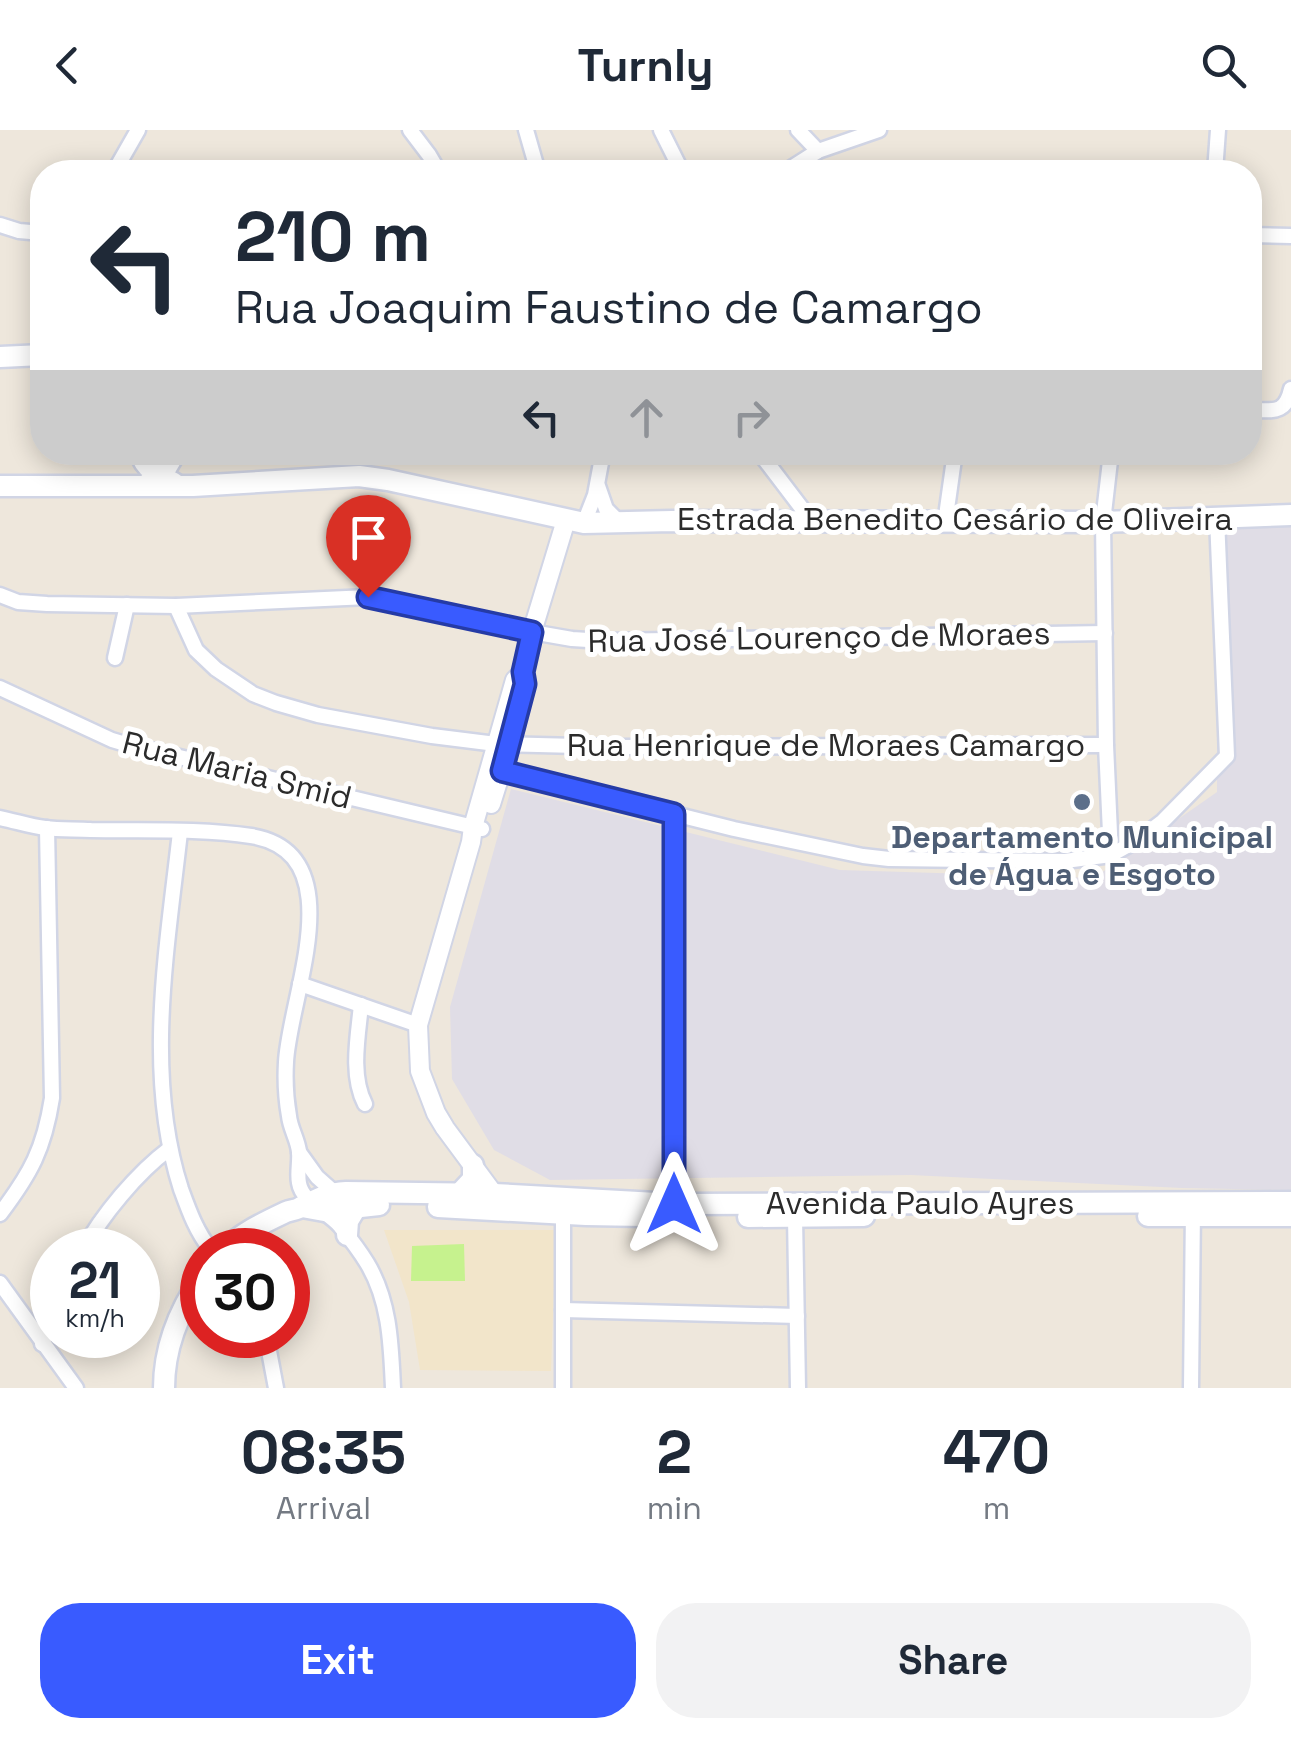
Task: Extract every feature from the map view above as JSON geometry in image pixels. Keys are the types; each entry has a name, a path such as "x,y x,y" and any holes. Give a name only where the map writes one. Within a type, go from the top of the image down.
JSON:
{"main road":[{"path":"0,356 30,355"},
{"path":"112,486 126,465"},
{"path":"144,465 150,481"},
{"path":"3,488 112,486 150,481 167,465"},
{"path":"184,465 208,485"},
{"name":"Estrada Benedito Cesário de Oliveira","path":"150,481 184,486 359,476 574,522 1103,522 1291,516"},
{"path":"459,1194 472,1178 473,1165"},
{"name":"Avenida Paulo Ayres","path":"333,1211 459,1194 560,1214 795,1218 1087,1208"},
{"path":"795,1218 806,1206 827,1202"},
{"name":"Avenida Paulo Ayres","path":"560,1214 674,1204 827,1202 1193,1210 1291,1216"},
{"name":"Avenida Paulo Ayres","path":"1193,1210 1291,1202"},
{"name":"Avenida Paulo Ayres","path":"333,1211 386,1204 500,1203"},
{"path":"257,1228 289,1211 333,1211"},
{"path":"164,1388 168,1352 180,1316"}],"street":[{"path":"121,160 138,130"},
{"path":"410,130 432,160"},
{"path":"526,130 535,160"},
{"path":"661,130 676,160"},
{"path":"798,130 818,151"},
{"path":"803,160 879,130"},
{"path":"1215,160 1218,130"},
{"path":"0,226 30,232"},
{"path":"1262,235 1291,236"},
{"path":"1262,410 1275,410 1288,402 1291,389"},
{"path":"500,1203 445,1128 431,1099 420,1071 418,1025 496,770 515,680 523,672 532,632 574,522 598,485 601,465"},
{"path":"769,465 813,523"},
{"path":"945,523 953,465"},
{"path":"1110,465 1103,522 1111,855"},
{"path":"598,485 606,509 620,523"},
{"path":"496,770 734,829 889,859 1065,861 1111,855 1163,821 1226,756 1217,518"},
{"name":"Rua José Lourenço de Moraes","path":"0,595 18,602 47,604 176,606 368,597 532,632 604,642 1104,634"},
{"path":"115,658 127,605"},
{"name":"Rua Henrique de Moraes Camargo","path":"176,606 196,650 253,694 318,715 432,736 503,744 618,747 1106,745"},
{"name":"Rua Maria Smid","path":"0,688 112,740 476,833"},
{"path":"674,814 674,1204"},
{"path":"0,818 47,828 255,836 280,847 298,863 311,911 289,1029 289,1118 299,1152 298,1184 302,1193 333,1211"},
{"path":"0,1214 38,1158 48,1129 52,1098 47,828"},
{"path":"180,832 161,998 163,1078 170,1150 197,1228"},
{"path":"300,984 418,1025"},
{"path":"362,1005 357,1077 358,1092 365,1104"},
{"path":"97,1228 132,1185 170,1150"},
{"path":"299,1152 378,1285 389,1321 393,1388"},
{"path":"1192,1388 1193,1210"},
{"path":"560,1214 563,1388"},
{"path":"795,1218 798,1388"},
{"path":"0,1283 30,1327"},
{"path":"563,1310 798,1316"},
{"path":"53,1358 76,1388"},
{"path":"270,1358 276,1388"}],"shaded area":[{"path":"1291,522 1291,1190 911,1175 550,1180 494,1150 452,1079 450,1007 511,789 840,870 1094,878 1217,792 1217,525"},
{"path":"384,1230 556,1230 551,1371 420,1370 409,1302"}],"green space":[{"path":"464,1244 465,1281 411,1281 412,1246"}],"place":[{"name":"Departamento Municipal de Água e Esgoto","path":"1082,802"}],"route":[{"path":"368,597 532,632 523,672 525,684 502,771 674,814 674,1204"}]}
